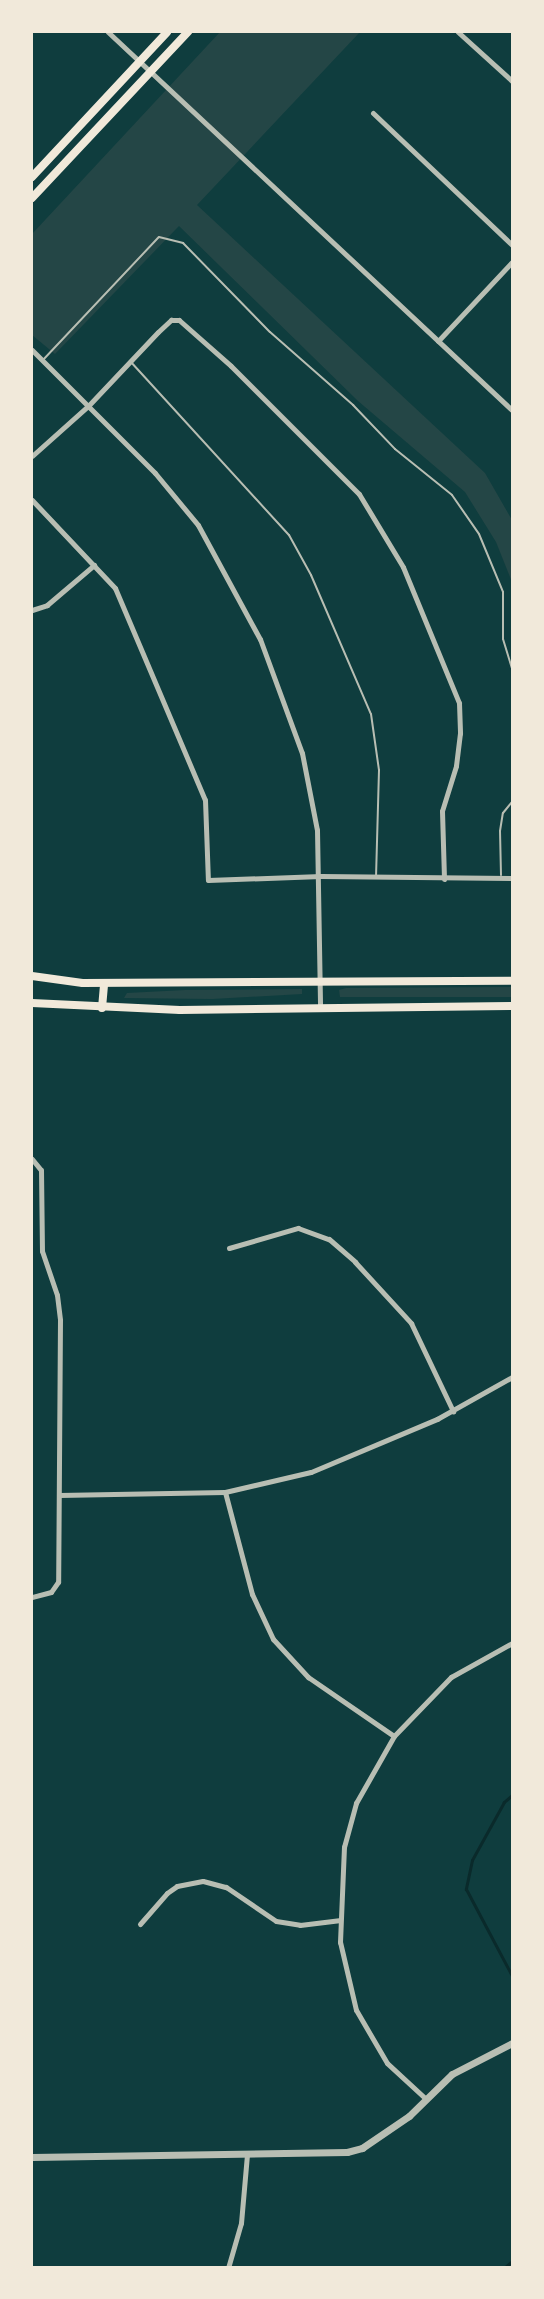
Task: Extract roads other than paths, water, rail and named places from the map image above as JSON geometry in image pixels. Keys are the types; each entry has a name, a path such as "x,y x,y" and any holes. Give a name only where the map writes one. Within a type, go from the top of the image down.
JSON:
{"main road":[{"path":"32,177 167,32"},
{"path":"32,198 188,32"},
{"path":"32,976 104,983 513,981"},
{"path":"102,1008 104,983"},
{"path":"32,1003 102,1008 513,1006"}],"street":[{"path":"108,32 513,410"},
{"path":"458,32 513,81"},
{"path":"373,114 513,246"},
{"path":"438,341 513,262"},
{"path":"32,456 89,405 171,320 178,320 231,366 358,494 372,513 403,567 459,703 460,733 456,766 442,811 444,879"},
{"path":"32,350 155,473 198,525 260,639 302,753 317,830 321,876 320,1006"},
{"path":"32,500 115,588 205,800 208,880 321,876 513,878"},
{"path":"32,610 47,605 94,565"},
{"path":"32,1159 41,1170 42,1251 59,1306 58,1582 51,1592 32,1597"},
{"path":"230,1248 298,1228 329,1239 356,1262 411,1323 453,1411"},
{"path":"59,1495 225,1492 311,1472 453,1411 513,1377"},
{"path":"225,1492 252,1594 273,1638 308,1677 394,1736"},
{"path":"426,2099 401,2079 364,2029 349,1987 339,1920 349,1824 364,1786 394,1736 451,1677 513,1643"},
{"path":"140,1924 167,1893 177,1886 203,1881 226,1887 276,1921 300,1925 339,1920"},
{"path":"32,2157 329,2154 362,2148 409,2116 452,2074 513,2043"},
{"path":"228,2268 241,2223 247,2154"}],"lane":[{"path":"42,361 159,237 183,243 270,332 353,405 395,449 452,495 479,534 503,592 503,639 513,668"},
{"path":"130,361 277,520 311,574 371,714 379,770 376,878"},
{"path":"501,878 500,831 503,813 513,802"}],"waterway":[{"path":"512,1795 504,1802 472,1860 466,1889 512,1976"},
{"path":"504,2268 512,2261"}]}
